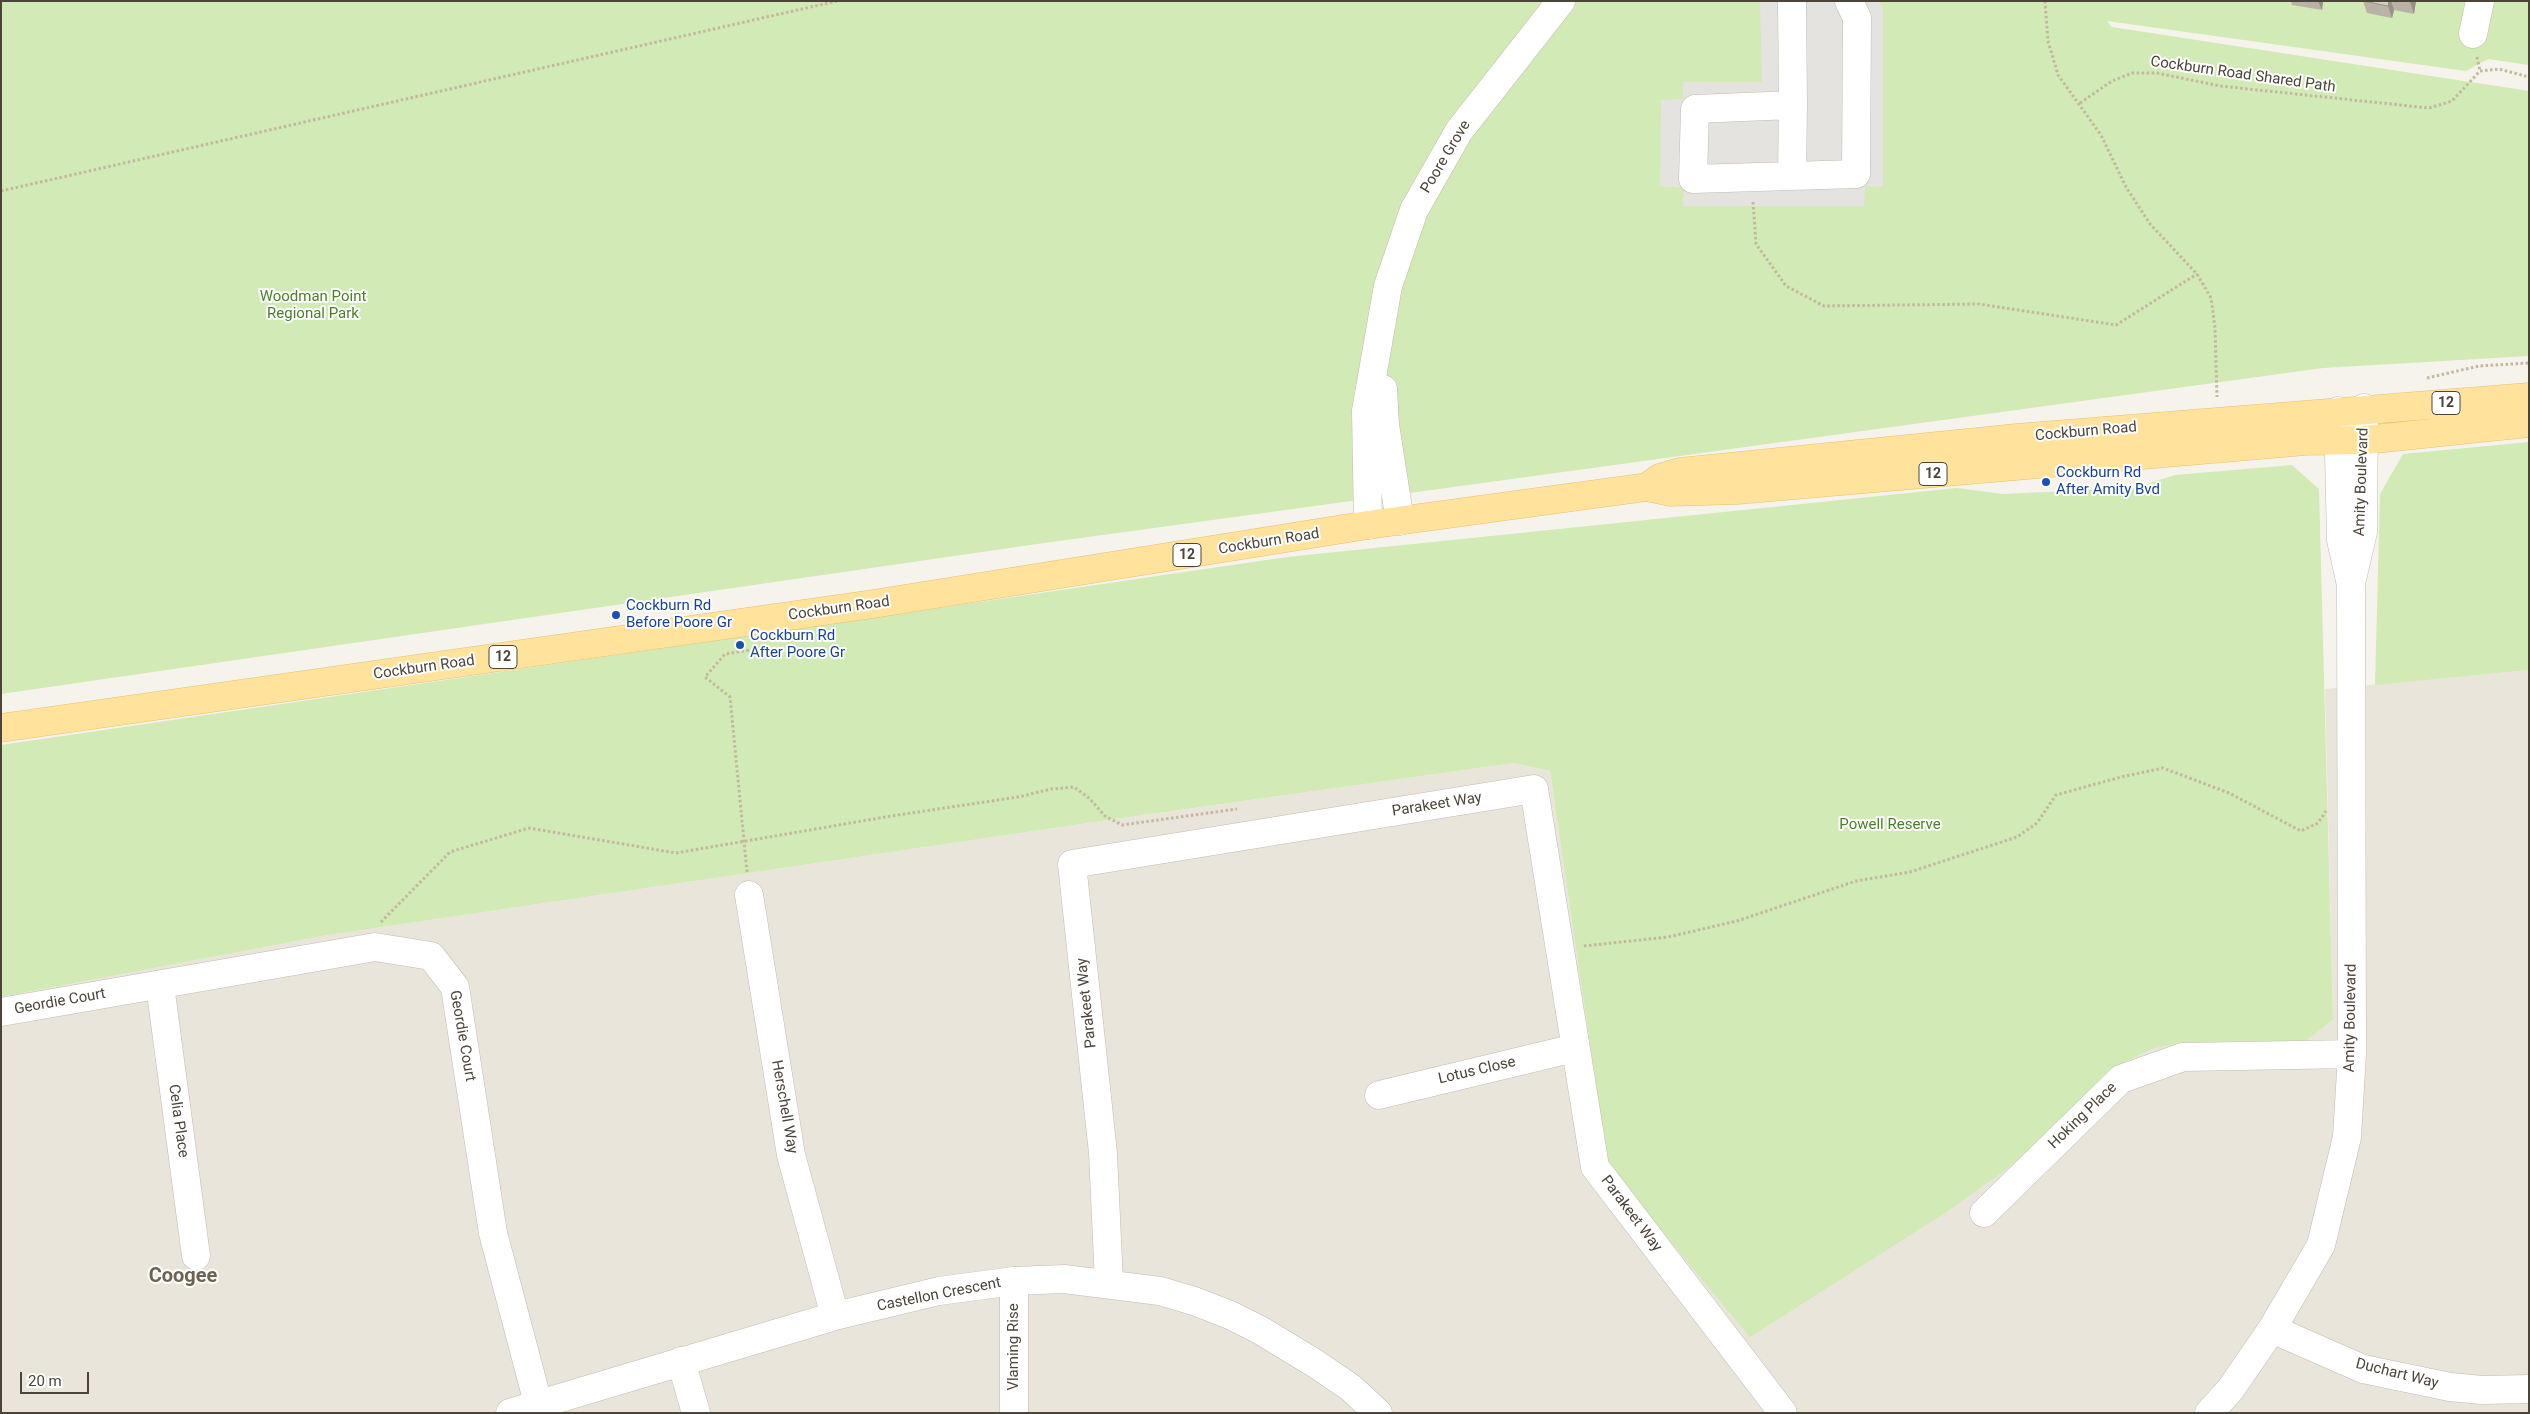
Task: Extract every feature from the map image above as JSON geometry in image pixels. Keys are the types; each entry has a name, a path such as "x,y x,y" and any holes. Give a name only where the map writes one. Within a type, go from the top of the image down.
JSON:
{"main road":[{"name":"Cockburn Road","path":"1647,487 1660,478 1680,472 2017,438 2529,397"},
{"name":"Cockburn Road","path":"1,728 967,590 1368,525 1647,487 1684,492 1737,490 2296,442 2352,441 2529,422"}],"street":[{"name":"Poore Grove","path":"1368,525 1366,411 1381,338 1388,286 1414,210 1459,131 1561,1"},
{"path":"1792,1 1794,105 1792,175"},
{"path":"1794,105 1694,109 1693,179 1856,174 1857,18 1849,1"},
{"path":"2473,34 2480,1"},
{"name":"Poore Grove","path":"1381,338 1385,425 1400,521"},
{"name":"Amity Boulevard","path":"2209,1413 2230,1390 2272,1329 2321,1245 2347,1137 2352,1054 2351,585 2363,532 2352,441 2351,410"},
{"name":"Parakeet Way","path":"1109,1283 1102,1153 1072,864 1534,789 1595,1167 1783,1413"},
{"name":"Herschell Way","path":"749,895 791,1155 836,1316"},
{"name":"Geordie Court","path":"1,1012 376,947 431,956 455,987 493,1233 538,1403"},
{"name":"Celia Place","path":"160,985 196,1256"},
{"name":"Lotus Close","path":"1379,1094 1576,1048"},
{"name":"Hoking Place","path":"1984,1213 2121,1079 2183,1057 2352,1054"},
{"name":"Castellon Crescent","path":"510,1413 538,1403 836,1316 939,1291 1014,1281 1064,1279 1109,1283 1160,1291 1194,1301 1230,1315 1260,1330 1316,1364 1351,1388 1378,1413"},
{"name":"Vlaming Rise","path":"1014,1281 1014,1413"},
{"name":"Duchart Way","path":"2272,1329 2363,1369 2450,1387 2482,1390 2529,1389"},
{"path":"681,1361 696,1413"}],"path":[{"path":"1,190 837,1"},
{"path":"2045,1 2048,41 2058,75 2080,103 2101,135 2126,187 2150,224 2197,274 2211,298 2215,328 2217,398 2227,397"},
{"name":"Cockburn Road Shared Path","path":"2080,103 2112,81 2132,73 2157,73 2220,86 2429,108 2452,101 2480,71 2499,69 2529,78"},
{"path":"1753,177 1756,244 1786,286 1824,306 1979,304 2116,325 2197,274"},
{"path":"2421,380 2479,366 2529,363"},
{"path":"745,842 730,697 705,677 726,654 762,648"}],"shaded area":[{"path":"1760,1 1879,1 1883,9 1883,187 1865,186 1864,206 1683,206 1684,188 1660,186 1661,100 1683,99 1683,82 1762,82"},
{"path":"2529,670 2529,1413 1,1413 1,997 328,935 1115,819 1514,763 1550,771 1608,1167 2021,1159 2110,1069 2152,1049 2184,1042 2306,1041 2333,1020 2325,689"}],"green space":[{"name":"Woodman Point Regional Park","path":"1,1 2529,1 2529,65 2488,59 2466,71 2107,21 2112,27 2529,91 2529,356 2323,368 1037,544 1,694"},
{"path":"2529,442 2529,670 2375,685 2380,494 2403,454"},
{"name":"Powell Reserve","path":"2292,465 2319,489 2333,1020 2306,1041 2184,1042 2152,1049 2110,1069 2021,1159 1945,1213 1750,1337 1608,1167 1550,771 1514,763 1115,819 328,935 1,997 1,745 1287,557 1957,488 2003,494 2134,488 2175,475"}],"building":[{"path":"2363,1 2389,1 2388,6"}],"place":[{"name":"Cockburn Rd After Amity Bvd","path":"2046,482"},
{"name":"Cockburn Rd Before Poore Gr","path":"616,615"},
{"name":"Cockburn Rd After Poore Gr","path":"740,645"}],"district":[{"name":"Coogee","path":"183,1277"}]}
